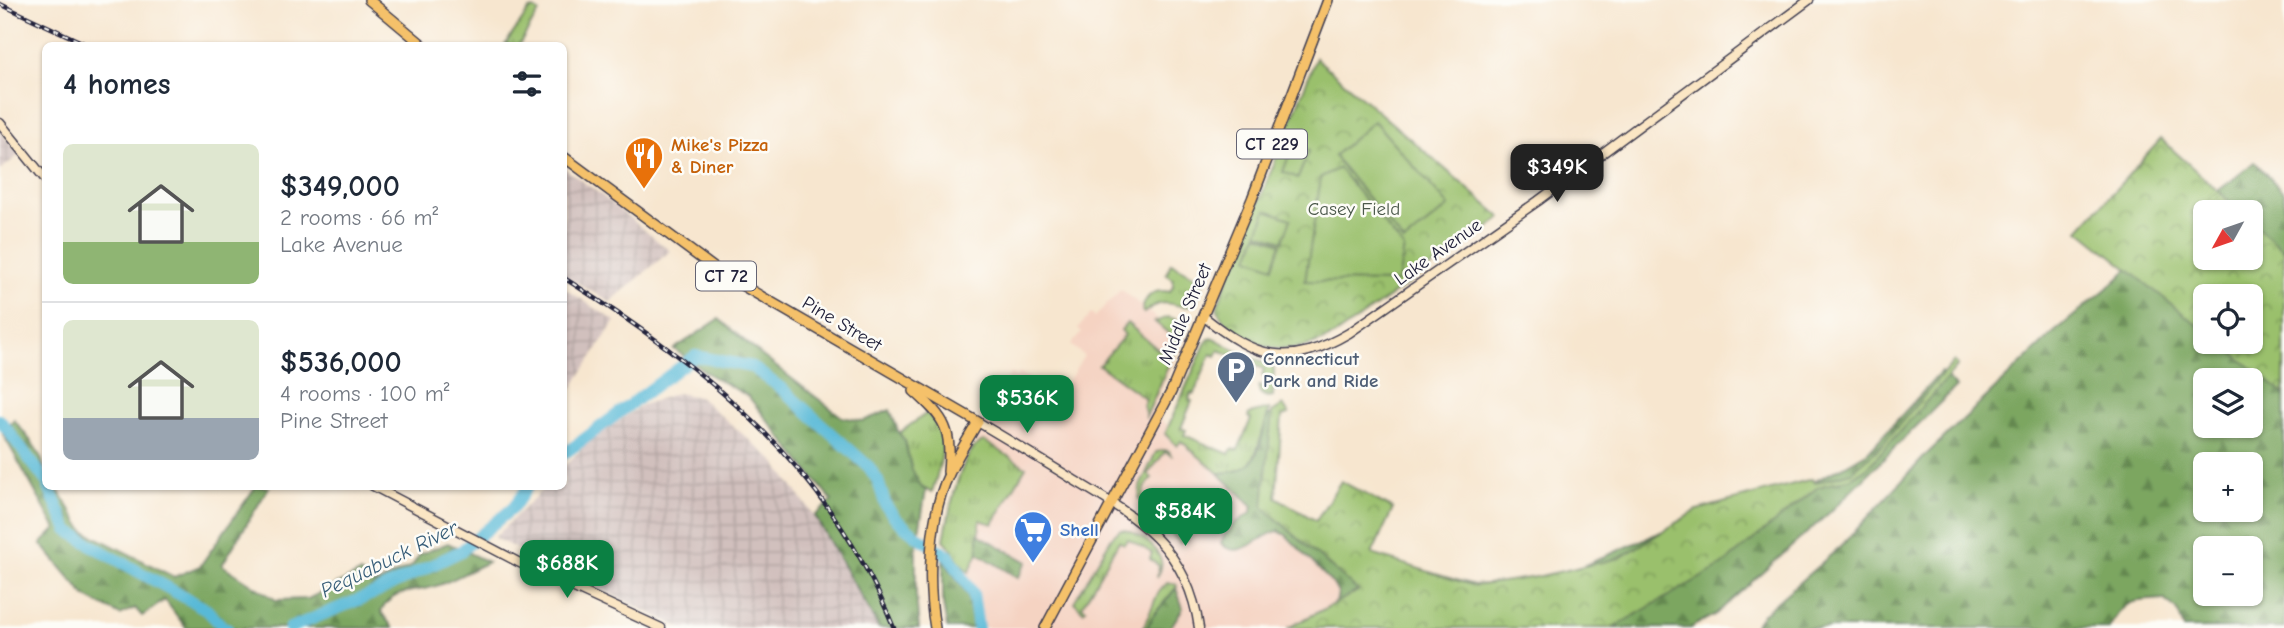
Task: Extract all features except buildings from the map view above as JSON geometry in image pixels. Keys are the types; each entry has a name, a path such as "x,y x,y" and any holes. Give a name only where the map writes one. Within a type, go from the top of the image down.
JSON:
{"main road":[{"path":"369,0 419,42"},
{"name":"Middle Street","path":"1045,628 1114,504 1171,392 1252,199 1328,0"},
{"name":"Lake Avenue","path":"1203,316 1248,346 1273,355 1302,354 1328,345 1538,201 1809,0"},
{"path":"0,123 42,175"},
{"name":"Pine Street","path":"567,159 721,273 978,422 1114,504 1148,528 1168,549 1183,572 1194,601 1199,628"},
{"name":"CT 72","path":"900,378 942,418 950,447 948,476"},
{"name":"CT 72","path":"935,628 931,575 940,503 948,476 978,422"},
{"path":"380,490 461,533 661,628"}],"shaded area":[{"path":"0,131 19,155 0,170"},
{"path":"567,170 670,251 610,302 567,277"},
{"path":"1121,289 1182,340 1152,412 1282,525 1349,600 1306,628 984,628 977,591 944,540 953,497 963,467 1010,373 1017,377 1019,373 1054,392 1058,386 1063,389 1084,356 1071,345 1082,332 1078,328 1091,314 1095,317"},
{"path":"567,290 615,321 567,396"},
{"path":"677,393 699,397 773,460 821,525 879,628 682,628 494,538 542,490 567,490 567,464 589,441 642,405"}],"green space":[{"path":"529,10 539,12 521,42 507,42"},
{"name":"Casey Field","path":"1316,58 1502,218 1335,335 1296,348 1269,347 1244,337 1233,329 1221,317 1217,307"},
{"path":"1374,121 1449,206 1404,242 1334,156"},
{"path":"2161,139 2228,200 2193,200 2193,270 2263,270 2263,232 2284,251 2284,394 2263,377 2263,368 2252,368 2234,354 2263,354 2263,284 2193,284 2193,321 2079,230"},
{"path":"1293,145 1309,151 1298,178 1283,172"},
{"path":"2255,162 2284,193 2284,628 2184,628 2177,610 2163,599 2130,603 2120,611 2109,628 1753,628 1764,613 1841,546 1928,453 2052,334 2118,279 2169,229 2193,210 2193,270 2263,270 2263,200 2206,200"},
{"path":"1339,168 1404,248 1398,282 1305,281 1321,177"},
{"path":"1266,210 1291,219 1283,241 1258,233"},
{"path":"1257,235 1281,243 1273,267 1249,258"},
{"path":"1171,263 1204,281 1194,304 1159,304 1144,313 1143,306 1151,294 1159,291 1170,292 1173,279 1166,274"},
{"path":"1168,317 1181,321 1185,327 1146,417 1143,405 1146,399 1099,365 1125,335 1121,330 1127,323 1162,353 1174,338 1155,322"},
{"path":"719,319 842,417 863,421 890,410 905,441 911,468 922,488 926,490 916,550 919,628 879,628 815,516 832,501 748,396 710,375 674,349"},
{"path":"1214,338 1248,357 1271,364 1274,369 1273,396 1265,396 1259,389 1259,386 1264,387 1268,378 1262,375 1264,369 1219,350 1216,356 1211,354 1194,394 1191,393 1189,400 1192,401 1181,428 1186,430 1184,435 1229,454 1232,449 1238,450 1251,419 1249,414 1269,409 1252,460 1243,469 1218,473 1181,441 1177,446 1165,434 1205,344"},
{"path":"1954,361 1958,366 1868,467 1851,478 1818,487 1721,566 1612,628 1288,628 1358,591 1263,507 1272,412 1283,405 1289,414 1282,416 1276,497 1316,521 1341,481 1393,509 1372,554 1474,586 1536,577 1620,558 1697,510 1812,479 1814,483 1852,472 1879,448"},
{"path":"1941,372 1956,387 1829,513 1716,614 1690,628 1291,628 1336,603 1338,593 1333,584 1286,535 1278,531 1242,549 1228,548 1221,543 1229,529 1251,513 1253,506 1218,473 1232,472 1250,463 1259,448 1268,415 1278,413 1273,466 1276,497 1316,521 1338,486 1371,556 1474,585 1536,580 1583,566 1688,520 1792,493 1868,452"},
{"path":"927,413 940,431 942,441 941,461 932,492 922,488 911,468 905,441 899,433"},
{"path":"14,420 41,458 42,490 58,490 84,531 174,577 200,566 253,490 267,490 222,565 276,600 308,599 360,573 376,584 412,566 420,554 448,543 488,562 440,585 403,593 390,600 381,612 393,628 186,628 165,600 142,616 135,608 120,615 86,597 41,544 56,529 3,434"},
{"path":"984,441 1026,467 993,524 980,520 978,553 969,572 944,540 956,484 962,469 968,456"},
{"path":"1164,450 1171,455 1165,452 1148,474 1152,478 1144,489 1143,499 1174,525 1171,530 1183,540 1187,536 1188,540 1180,543 1139,499 1140,486 1156,452"},
{"path":"1120,530 1139,535 1150,544 1159,555 1162,566 1160,572 1157,578 1159,566 1150,559 1152,553 1128,539 1124,544 1119,541 1082,606 1086,609 1083,611 1074,602 1112,537"},
{"path":"978,534 1027,562 1018,578 978,553"},
{"path":"943,559 968,595 973,628 947,628 943,604"},
{"path":"1167,583 1176,584 1177,587 1152,617 1147,628 1143,628 1158,593"},
{"path":"1176,588 1183,608 1170,628 1147,628 1152,617"}],"waterway":[{"name":"Pequabuck River","path":"567,452 695,356 752,367 781,388 869,467 878,481 886,506 897,520 949,556 973,593 978,628"},
{"name":"Pequabuck River","path":"0,420 42,476"},
{"name":"Pequabuck River","path":"50,490 68,530 206,609 227,628"},
{"name":"Pequabuck River","path":"290,628 375,593 461,551 514,507 525,490"}],"railway":[{"path":"0,4 81,42"},
{"path":"567,280 667,348 758,426 798,469 835,517 867,570 894,628"}],"place":[{"name":"Mike's Pizza & Diner","path":"644,190"},
{"name":"Connecticut Park and Ride","path":"1236,404"},
{"name":"Shell","path":"1033,564"}]}
